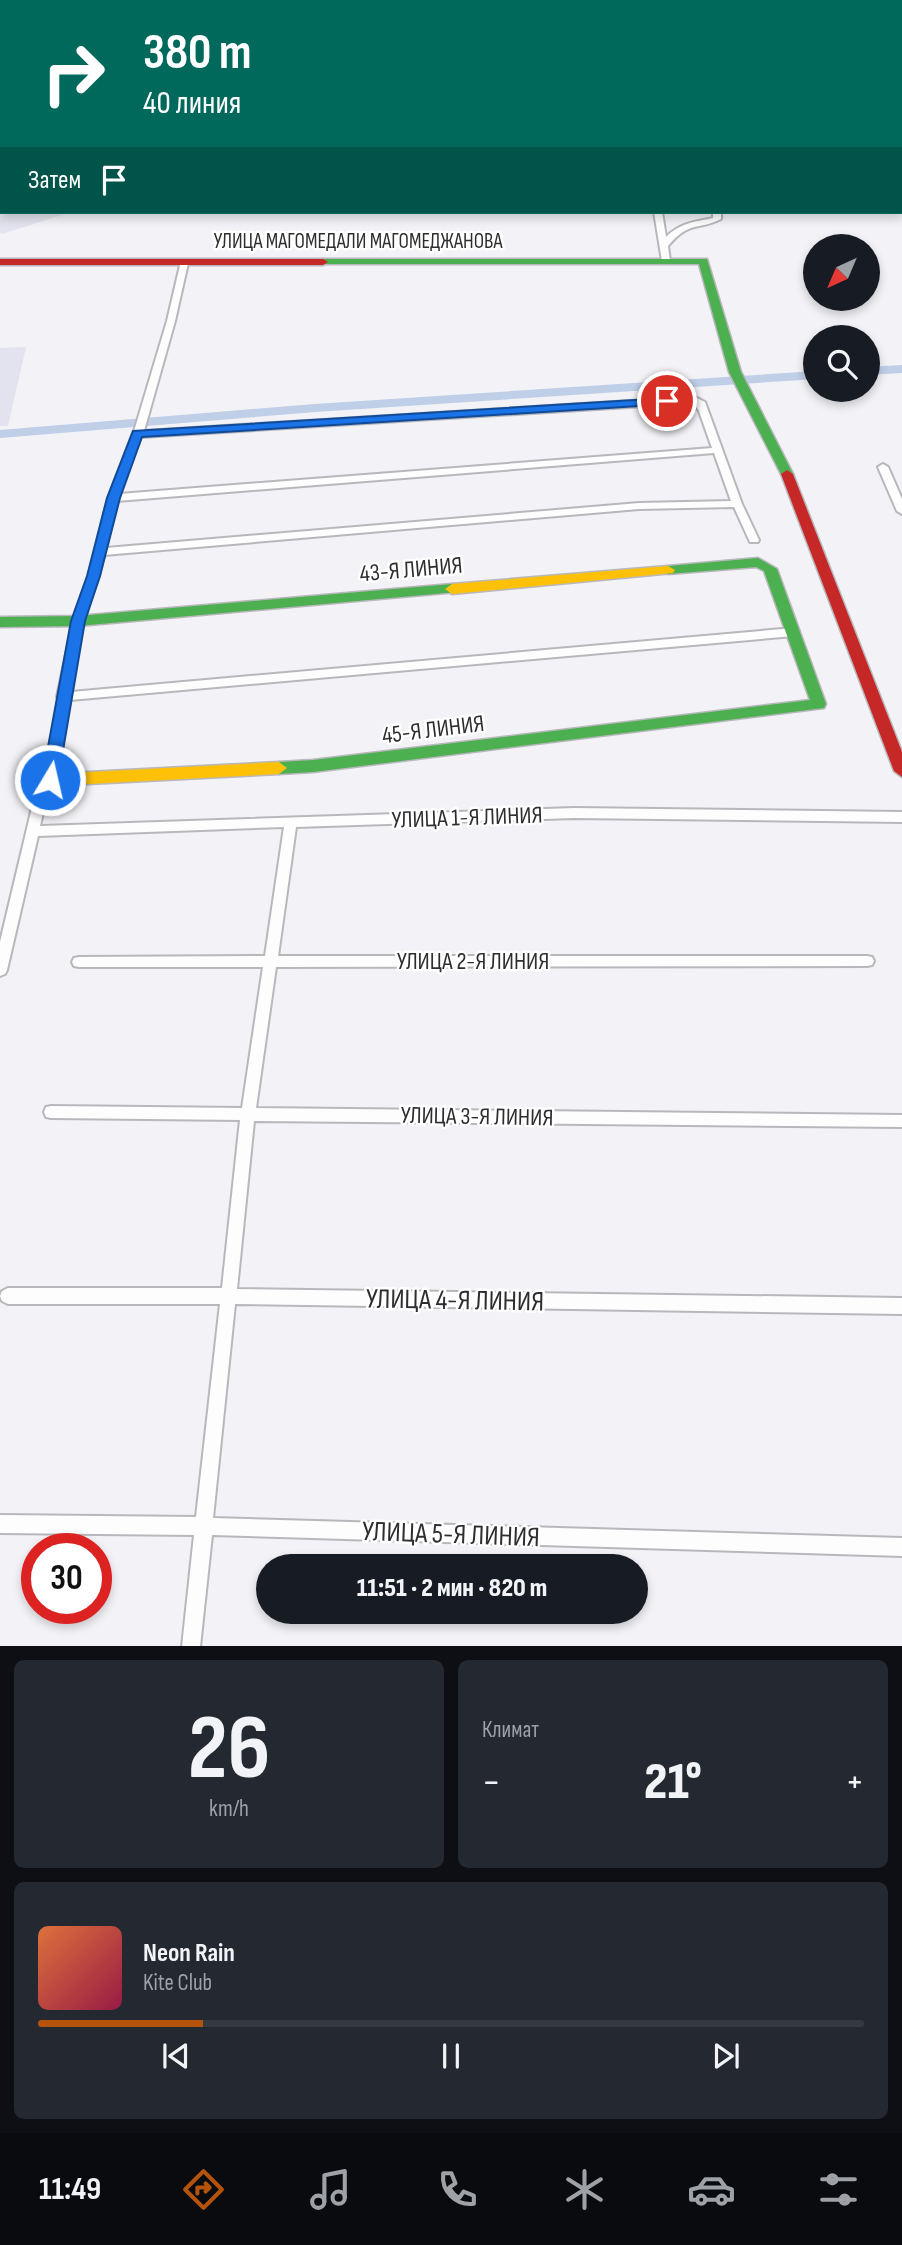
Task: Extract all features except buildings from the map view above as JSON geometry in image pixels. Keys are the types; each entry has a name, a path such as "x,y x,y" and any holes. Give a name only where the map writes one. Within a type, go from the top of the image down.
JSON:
{"street":[{"path":"658,214 665,253"},
{"path":"665,253 677,229 691,223 717,219 717,214"},
{"name":"УЛИЦА МАГОМЕДАЛИ МАГОМЕДЖАНОВA","path":"0,262 184,263 665,253 703,261 736,372 786,472 902,771"},
{"path":"0,970 41,795 50,780 78,621 113,498 140,427 171,321 184,263"},
{"path":"140,427 695,400 700,402 704,411 737,504 754,540"},
{"path":"113,498 718,450"},
{"path":"883,467 902,511"},
{"path":"99,552 639,506 737,504"},
{"name":"43-Я ЛИНИЯ","path":"0,622 78,621 748,561 758,562 770,569 794,632"},
{"path":"63,697 794,632"},
{"name":"45-Я ЛИНИЯ","path":"50,780 313,766 819,704 794,632"},
{"name":"УЛИЦА 1-Я ЛИНИЯ","path":"32,831 574,813 902,817"},
{"path":"191,1646 248,1113 291,822"},
{"name":"УЛИЦА 2-Я ЛИНИЯ","path":"79,962 867,961"},
{"name":"УЛИЦА 3-Я ЛИНИЯ","path":"51,1112 902,1121"},
{"name":"УЛИЦА 4-Я ЛИНИЯ","path":"8,1296 229,1296 902,1306"},
{"name":"УЛИЦА 5-Я ЛИНИЯ","path":"0,1524 204,1526 902,1547"}],"shaded area":[{"path":"0,214 65,214 2,234"},
{"path":"26,347 8,426 0,426 0,348"}],"waterway":[{"path":"880,370 902,369"},
{"path":"0,434 315,408 803,376"}],"traffic: fast":[{"path":"323,262 703,261 735,372 787,474"},
{"path":"279,768 819,704 770,569 758,562 668,570"},
{"path":"0,622 78,621 452,589"}],"traffic: slow":[{"path":"452,589 668,570"},
{"path":"50,780 279,768"}],"traffic: jam":[{"path":"0,262 323,262"},
{"path":"787,474 902,771"}],"route":[{"path":"50,780 78,621 94,576 113,498 138,434 667,401"}]}
